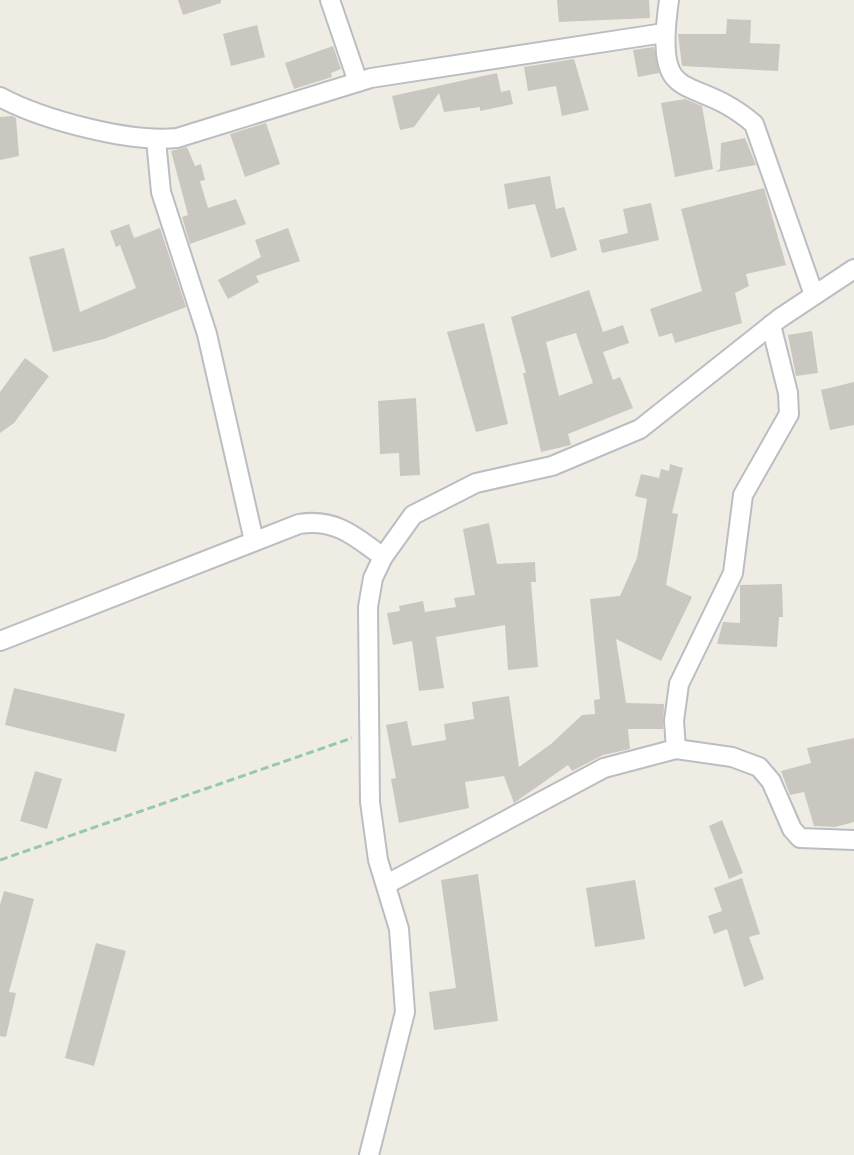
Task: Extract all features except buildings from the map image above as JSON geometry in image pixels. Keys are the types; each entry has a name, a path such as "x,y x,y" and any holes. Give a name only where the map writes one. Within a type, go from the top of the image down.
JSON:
{"street":[{"path":"330,0 358,82"},
{"path":"669,0 664,33 665,57 671,75 682,87 737,110 760,134 814,295"},
{"path":"0,97 65,124 156,140 177,138 358,82 664,33"},
{"path":"156,140 161,192 207,334 254,541"},
{"path":"369,1155 405,1012 399,929 378,860 373,831 368,732 368,607 373,578 383,557 413,515 456,491 552,466 640,429 771,325 854,269"},
{"path":"676,749 674,721 679,684 733,573 743,495 789,414 788,393 771,325"},
{"path":"0,641 254,541 316,521 337,525 383,557"},
{"path":"387,884 604,768 676,749 732,757 759,767 771,781 792,829 800,838 854,840"}],"path":[{"path":"0,860 368,732"}]}
